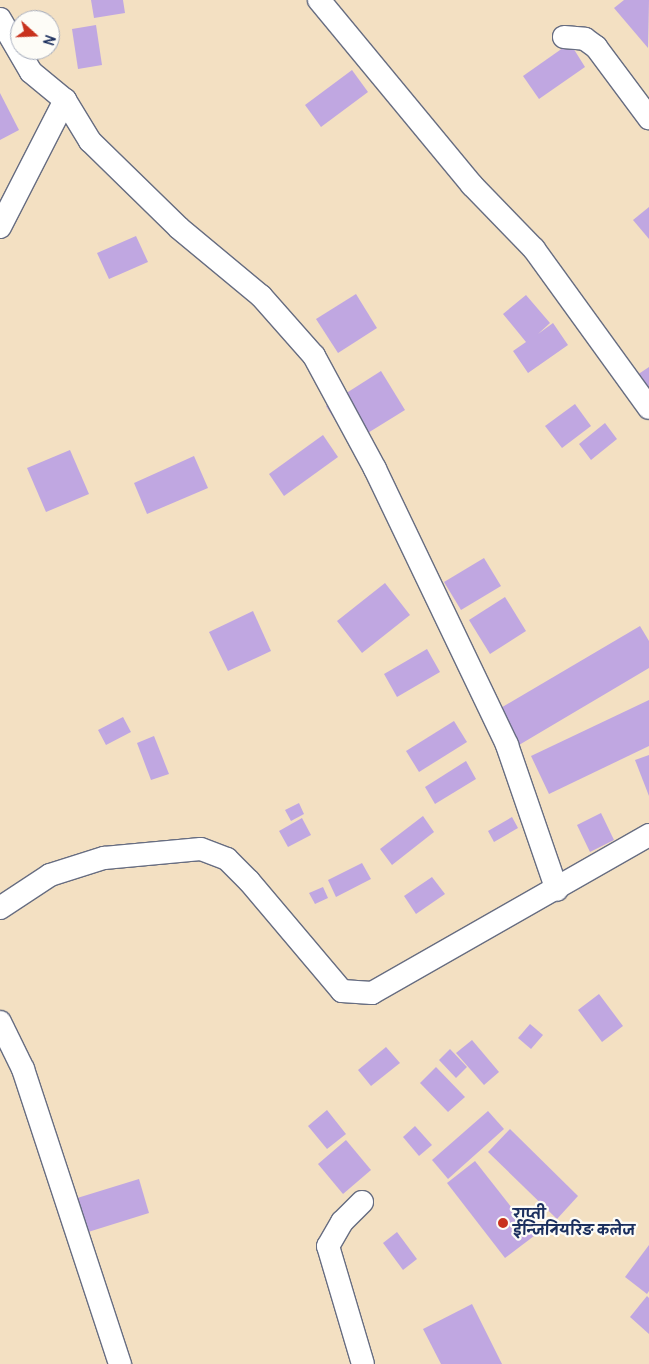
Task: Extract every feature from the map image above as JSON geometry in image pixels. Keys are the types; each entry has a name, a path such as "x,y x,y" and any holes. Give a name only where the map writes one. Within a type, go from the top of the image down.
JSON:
{"street":[{"path":"319,0 466,178 534,249 649,408"},
{"path":"0,19 31,72 65,100 90,141 179,228 261,296 314,356 375,469 507,745 557,890"},
{"path":"564,37 585,39 596,48 649,118"},
{"path":"0,227 65,100"},
{"path":"0,908 50,875 104,858 200,849 227,859 249,881 342,991 372,994 557,890 649,835"},
{"path":"0,1022 23,1068 120,1364"},
{"path":"362,1202 342,1222 328,1246 364,1364"}],"building":[{"path":"91,0 123,0 125,13 94,18"},
{"path":"624,0 649,0 648,48 614,8"},
{"path":"96,25 102,65 78,69 72,29"},
{"path":"570,43 585,67 539,99 523,76"},
{"path":"352,70 368,92 321,127 305,105"},
{"path":"0,93 19,130 0,140"},
{"path":"649,207 649,239 633,220"},
{"path":"136,236 148,262 109,279 97,253"},
{"path":"356,294 377,328 338,353 316,319"},
{"path":"526,295 550,323 538,334 553,323 568,345 528,373 513,351 526,342 503,314"},
{"path":"649,367 649,400 634,377"},
{"path":"381,371 405,410 350,444 326,406"},
{"path":"575,404 591,426 562,448 545,426"},
{"path":"605,423 617,439 591,460 579,444"},
{"path":"323,435 338,457 284,496 269,474"},
{"path":"70,450 89,494 46,512 27,468"},
{"path":"194,456 208,488 147,514 134,483"},
{"path":"484,558 501,586 461,610 444,582"},
{"path":"385,583 410,615 362,653 337,621"},
{"path":"505,597 526,631 490,654 469,620"},
{"path":"253,611 271,651 228,671 209,632"},
{"path":"640,626 649,641 649,668 519,745 499,709"},
{"path":"427,649 440,672 397,697 384,674"},
{"path":"649,700 649,746 549,794 531,756"},
{"path":"123,717 131,732 106,745 98,730"},
{"path":"454,721 467,742 419,772 406,751"},
{"path":"154,736 169,774 151,780 137,743"},
{"path":"649,755 649,796 635,760"},
{"path":"466,761 476,779 435,804 425,787"},
{"path":"299,803 304,814 291,821 285,810"},
{"path":"601,813 614,840 590,852 577,825"},
{"path":"423,816 434,832 392,865 380,849"},
{"path":"512,817 518,828 494,842 488,831"},
{"path":"302,818 311,835 288,847 279,831"},
{"path":"362,863 371,879 336,897 328,880"},
{"path":"432,877 445,894 416,914 404,896"},
{"path":"323,887 328,898 315,904 309,893"},
{"path":"599,994 623,1026 602,1042 578,1010"},
{"path":"530,1024 543,1035 531,1049 518,1038"},
{"path":"472,1040 499,1072 484,1085 456,1053"},
{"path":"386,1047 400,1063 371,1086 358,1070"},
{"path":"450,1049 467,1067 456,1078 439,1060"},
{"path":"436,1067 465,1097 448,1112 420,1083"},
{"path":"327,1110 346,1134 327,1149 308,1126"},
{"path":"488,1111 504,1129 448,1179 432,1160"},
{"path":"415,1126 432,1145 419,1156 403,1137"},
{"path":"510,1129 578,1196 557,1219 488,1152"},
{"path":"346,1140 371,1170 343,1194 318,1164"},
{"path":"475,1161 534,1236 505,1258 447,1183"},
{"path":"139,1179 149,1213 85,1233 74,1199"},
{"path":"397,1232 417,1259 403,1270 383,1243"},
{"path":"649,1245 649,1291 647,1294 625,1277"},
{"path":"647,1296 649,1298 649,1334 630,1317"},
{"path":"472,1304 502,1364 441,1364 423,1329"}],"place":[{"name":"राप्ती ईन्जिनियरिङ कलेज","path":"503,1223"}]}
